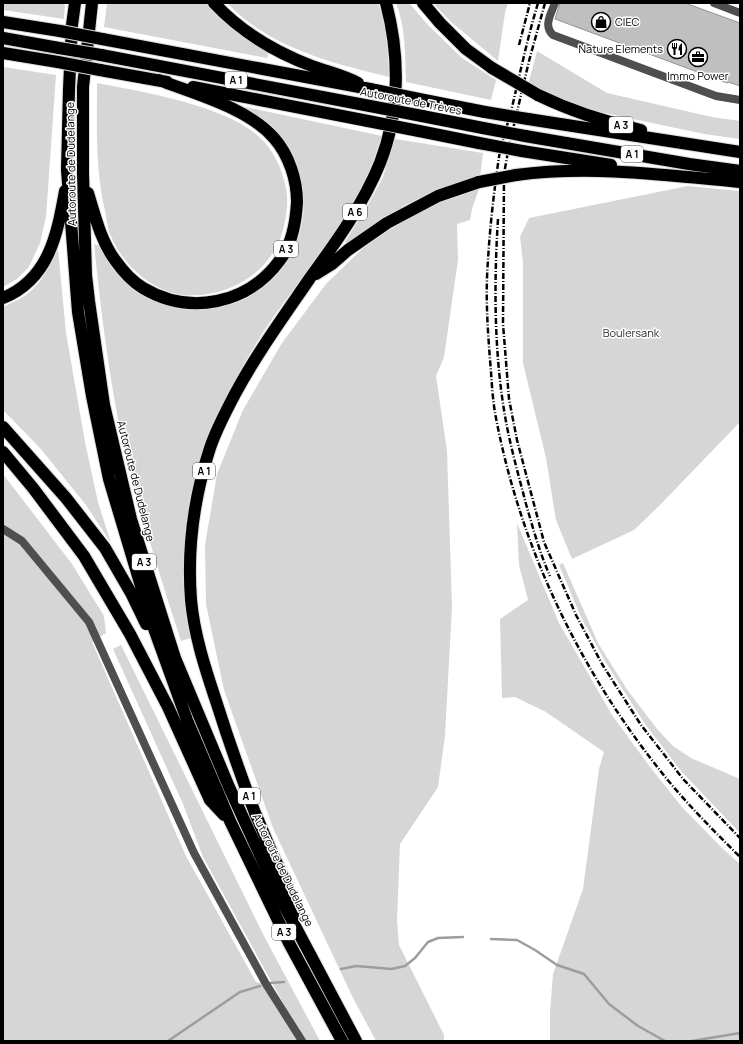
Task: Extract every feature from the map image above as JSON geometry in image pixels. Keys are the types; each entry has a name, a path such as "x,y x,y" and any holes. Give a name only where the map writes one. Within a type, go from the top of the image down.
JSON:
{"highway":[{"name":"Autoroute de Dudelange","path":"75,3 72,25 69,82 67,170 78,312 92,396 109,479 152,623 187,720 230,821 289,943 342,1041"},
{"name":"Autoroute de Dudelange","path":"92,3 83,87 83,173 86,275 104,405 130,519 175,658 229,787 260,856 356,1041"},
{"path":"214,3 242,29 280,52 313,66 344,75 370,89"},
{"name":"A 6","path":"312,276 334,246 367,190 380,164 387,143 393,119 397,66 393,29 386,3"},
{"name":"A 3","path":"423,3 440,23 466,49 492,68 538,95 585,115 708,148"},
{"name":"Autoroute de Trèves","path":"3,22 60,31 486,112 740,152"},
{"name":"Autoroute de Trèves","path":"3,38 101,55 525,136 689,164 740,170"},
{"name":"A 1","path":"5,54 159,80 522,151 685,177"},
{"name":"A 3","path":"83,173 97,223 115,260 142,287 160,297 181,302 205,303 230,298 253,287 281,259 289,243 293,228 297,194 291,167 284,152 274,138 253,119 212,100 159,80"},
{"path":"3,298 14,293 34,276 48,257 60,217 67,170"},
{"name":"A 1","path":"296,926 292,898 272,854 240,774 205,664 191,602 190,553 193,517 201,481 211,446 229,406 248,370 267,339 312,276 332,264 363,239 387,223 438,196 480,182 516,175 567,170 740,182"},
{"name":"A 3","path":"3,427 66,498 105,548 131,593 146,625 168,680 187,720"},
{"name":"A 3","path":"3,452 33,488 84,556 130,634 168,707 210,800 230,821"}],"street":[{"path":"555,3 547,24 548,31 553,35 716,96 740,100"},
{"path":"714,3 740,13"},
{"path":"3,529 22,541 89,622 194,853 266,984 302,1041"}],"green space":[{"path":"3,3 65,3 64,19 3,10"},
{"path":"107,3 208,3 269,51 267,58 104,27"},
{"path":"227,3 378,3 385,30 389,77 345,66 302,52 262,32 244,19"},
{"path":"396,3 409,3 428,25 462,58 496,80 491,100 406,82 402,22"},
{"path":"433,3 508,3 505,13 498,61 450,21"},
{"path":"537,51 607,93 712,117 740,121 740,139 704,134 581,108 540,91 528,85"},
{"path":"3,67 56,75 46,217 40,243 29,267 17,279 3,287"},
{"path":"97,83 182,101 204,108 243,125 258,136 268,146 276,158 283,177 287,194 286,216 279,242 271,256 248,278 218,292 202,295 173,293 150,283 131,267 123,257 116,247 110,233 102,195 97,147"},
{"path":"246,107 382,136 371,167 357,197 335,233 262,334 247,358 220,411 208,439 191,496 186,525 184,554 187,606 191,638 181,641 155,558 124,447 110,375 94,244 99,246 119,276 128,284 147,297 170,306 207,309 239,302 266,285 287,261 300,232 304,200 297,167 279,135 268,124 246,109"},
{"path":"395,139 483,153 480,177 436,191 405,205 347,244 345,242 383,177"},
{"name":"Boulersank","path":"688,186 740,191 740,422 634,530 572,559 556,520 546,458 523,363 523,262 520,237 529,218"},
{"path":"479,189 470,220 457,224 458,260 444,357 436,376 447,451 452,607 445,736 438,787 400,844 397,921 399,945 444,1035 444,1041 376,1041 353,998 273,828 224,690 206,604 205,545 217,474 243,410 282,343 326,284 362,249 381,235 430,206"},
{"path":"58,249 66,333 85,442 98,502 111,543 86,505 40,448 3,410 3,307 23,297 36,286 41,280"},
{"path":"3,474 72,564 104,616 106,633 92,642 186,856 256,982 261,983 297,1041 3,1041"},
{"path":"517,523 559,623 612,715 650,767 682,807 722,848 740,864 740,1041 550,1041 550,1012 553,974 583,889 599,769 604,752 546,712 515,697 502,698 500,619 528,600 519,565"},
{"path":"563,563 598,643 626,688 657,729 673,746 691,758 740,779 740,833 681,771 645,724 606,663 580,615 559,565"},
{"path":"121,645 264,936 320,1041 304,1041 203,857 183,804 113,649"}],"building":[{"path":"560,3 685,3 740,23 740,86 727,83 555,19"}],"waterway":[{"path":"341,969 356,966 392,969 405,966 415,958 428,942 438,938 463,937"},
{"path":"491,939 517,940 557,965 584,974 609,1004 638,1026 665,1041"},
{"path":"270,983 284,982"},
{"path":"168,1041 240,992 260,986"},
{"path":"692,1041 740,1033"}],"railway":[{"path":"519,45 530,3"},
{"path":"538,3 500,150 487,274 488,330 492,389 496,418 506,465 536,556 576,643 600,685 626,725 655,764 696,812 740,857"},
{"path":"545,3 529,61 504,174 503,324 509,399 517,440 544,542 576,615 602,664 641,725 683,779 740,838"},
{"path":"498,219 496,314 498,362 504,410 511,446 526,504 540,550 550,576"}],"place":[{"name":"CIEC","path":"601,22"},
{"name":"Nature Elements","path":"677,49"},
{"name":"Immo Power","path":"698,57"}]}
